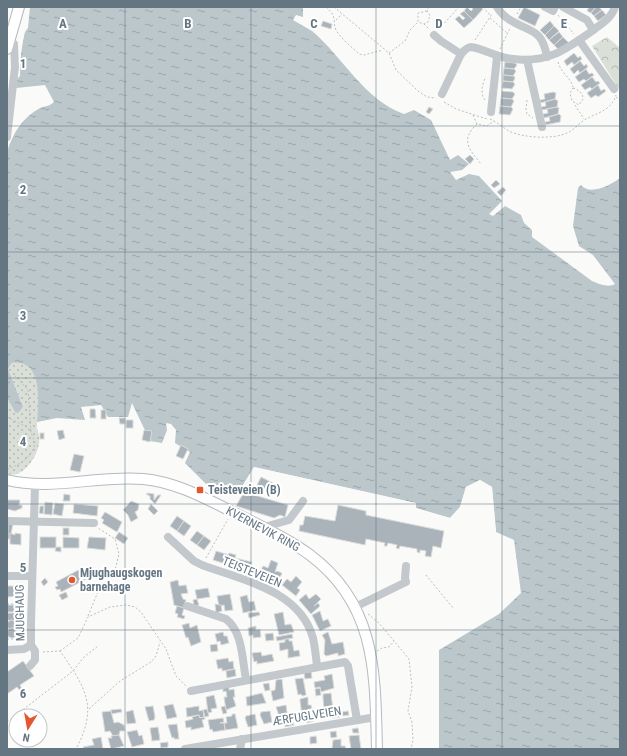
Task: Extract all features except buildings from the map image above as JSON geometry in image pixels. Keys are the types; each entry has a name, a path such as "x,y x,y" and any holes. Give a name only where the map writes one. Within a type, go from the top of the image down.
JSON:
{"main road":[{"path":"10,47 19,7"},
{"name":"KVERNEVIK RING","path":"7,480 35,485 123,478 155,480 192,492 298,547 323,566 334,578 355,607 365,630 372,657 377,749"}],"street":[{"path":"545,7 554,9"},
{"path":"563,7 587,20 593,30"},
{"path":"442,94 461,54 466,48 471,47 497,56 527,60 547,57 568,49 606,21 616,7 620,9"},
{"path":"497,8 513,22 528,28 539,35 545,45 547,57"},
{"path":"434,35 446,45 461,54"},
{"path":"579,40 615,92"},
{"path":"7,137 15,67 10,47"},
{"path":"491,112 497,56"},
{"path":"527,60 542,127"},
{"name":"MJUGHAUG","path":"30,666 36,660 32,645 30,604 35,485"},
{"path":"265,529 268,526 289,520 303,501"},
{"path":"7,521 91,523"},
{"name":"TEISTEVEIEN","path":"168,536 194,561 269,589 290,603 308,628 313,638 317,666"},
{"path":"355,607 406,582 406,566"},
{"path":"7,576 31,576"},
{"path":"188,606 231,622 238,636 246,680"},
{"path":"7,650 24,649 32,645"},
{"path":"191,690 341,661 347,662 357,720"},
{"name":"ÆRFUGLVEIEN","path":"184,749 376,717"},
{"path":"240,749 242,739"}],"path":[{"path":"326,7 331,11 336,20 336,30 359,54 364,56 384,50"},
{"path":"334,7 389,53 396,70 418,91 427,97 438,99 456,109 495,121 509,131 545,138 562,135 570,132 584,120 603,111 612,103 615,92"},
{"path":"389,53 405,41 410,30 418,22 418,13 427,10 429,7"},
{"path":"434,35 458,7"},
{"path":"483,7 490,15"},
{"path":"497,56 521,7"},
{"path":"471,47 490,15 497,8"},
{"path":"554,9 579,40"},
{"path":"418,22 424,24 428,22 430,15 427,10"},
{"path":"336,20 342,14"},
{"path":"489,18 507,33"},
{"path":"557,57 559,66 565,77 572,82 573,88 570,96 584,120"},
{"path":"573,88 578,89 583,95 584,99 582,103 575,104"},
{"path":"615,92 620,100"},
{"path":"473,115 477,124"},
{"path":"477,124 487,126 495,121"},
{"path":"477,124 469,131 467,140 469,149 481,164"},
{"path":"7,469 24,460 31,452 35,443 31,432 28,390 15,376"},
{"path":"7,417 25,426 31,432"},
{"path":"223,516 233,522"},
{"path":"202,565 228,519"},
{"path":"60,651 78,638 100,587 114,574 119,554 115,539 91,523"},
{"path":"426,575 453,608"},
{"path":"7,604 30,604"},
{"path":"88,617 110,607 126,605 135,607 141,612 166,649 176,676 191,690"},
{"path":"366,613 375,619 406,653 410,662 412,687 408,710 412,722 413,740 411,749"},
{"path":"7,639 60,651 74,671 86,695 89,710 84,732 76,749"},
{"path":"376,651 388,647 394,641"},
{"path":"89,710 116,685 151,662 156,656 161,642"},
{"path":"7,722 74,671 84,657 98,646"}],"green space":[{"path":"607,37 620,48 620,91 592,46"},
{"path":"12,363 23,364 31,369 35,377 38,387 37,429 39,442 38,449 32,462 17,474 7,475 7,398 15,412 23,407 8,369"}],"water":[{"path":"28,7 303,7 303,17 296,15 293,20 312,31 323,41 365,88 377,99 404,114 414,110 431,120 450,160 458,155 469,164 462,170 450,172 456,180 469,174 479,176 502,201 489,214 493,216 505,206 521,215 524,223 532,230 532,237 592,281 606,286 615,284 593,255 579,246 573,226 578,188 581,185 590,190 600,188 611,184 620,178 620,749 439,749 439,650 499,614 521,593 514,540 496,532 492,487 480,480 466,487 460,507 450,518 415,508 415,503 254,467 240,490 231,485 224,495 205,483 185,463 190,452 175,443 176,430 171,424 166,423 167,430 162,443 150,441 132,403 128,417 108,417 101,405 81,407 85,420 57,418 37,422 38,394 34,375 30,368 22,364 12,363 8,369 23,407 18,413 15,412 7,398 7,152 15,132 23,121 40,108 54,102 45,85 16,88"}],"pier":[{"path":"26,7 30,7 28,28 25,32 21,48 20,76 16,80"},
{"path":"254,467 416,503 416,508 450,518 460,507 466,487 480,480 492,487 496,532 494,532 490,488 480,482 467,489 461,508 450,520 415,510 414,505 255,469 242,491 240,490"}],"place":[{"name":"Teisteveien (B)","path":"200,490"},
{"name":"Mjughaugskogen barnehage","path":"72,580"}]}
